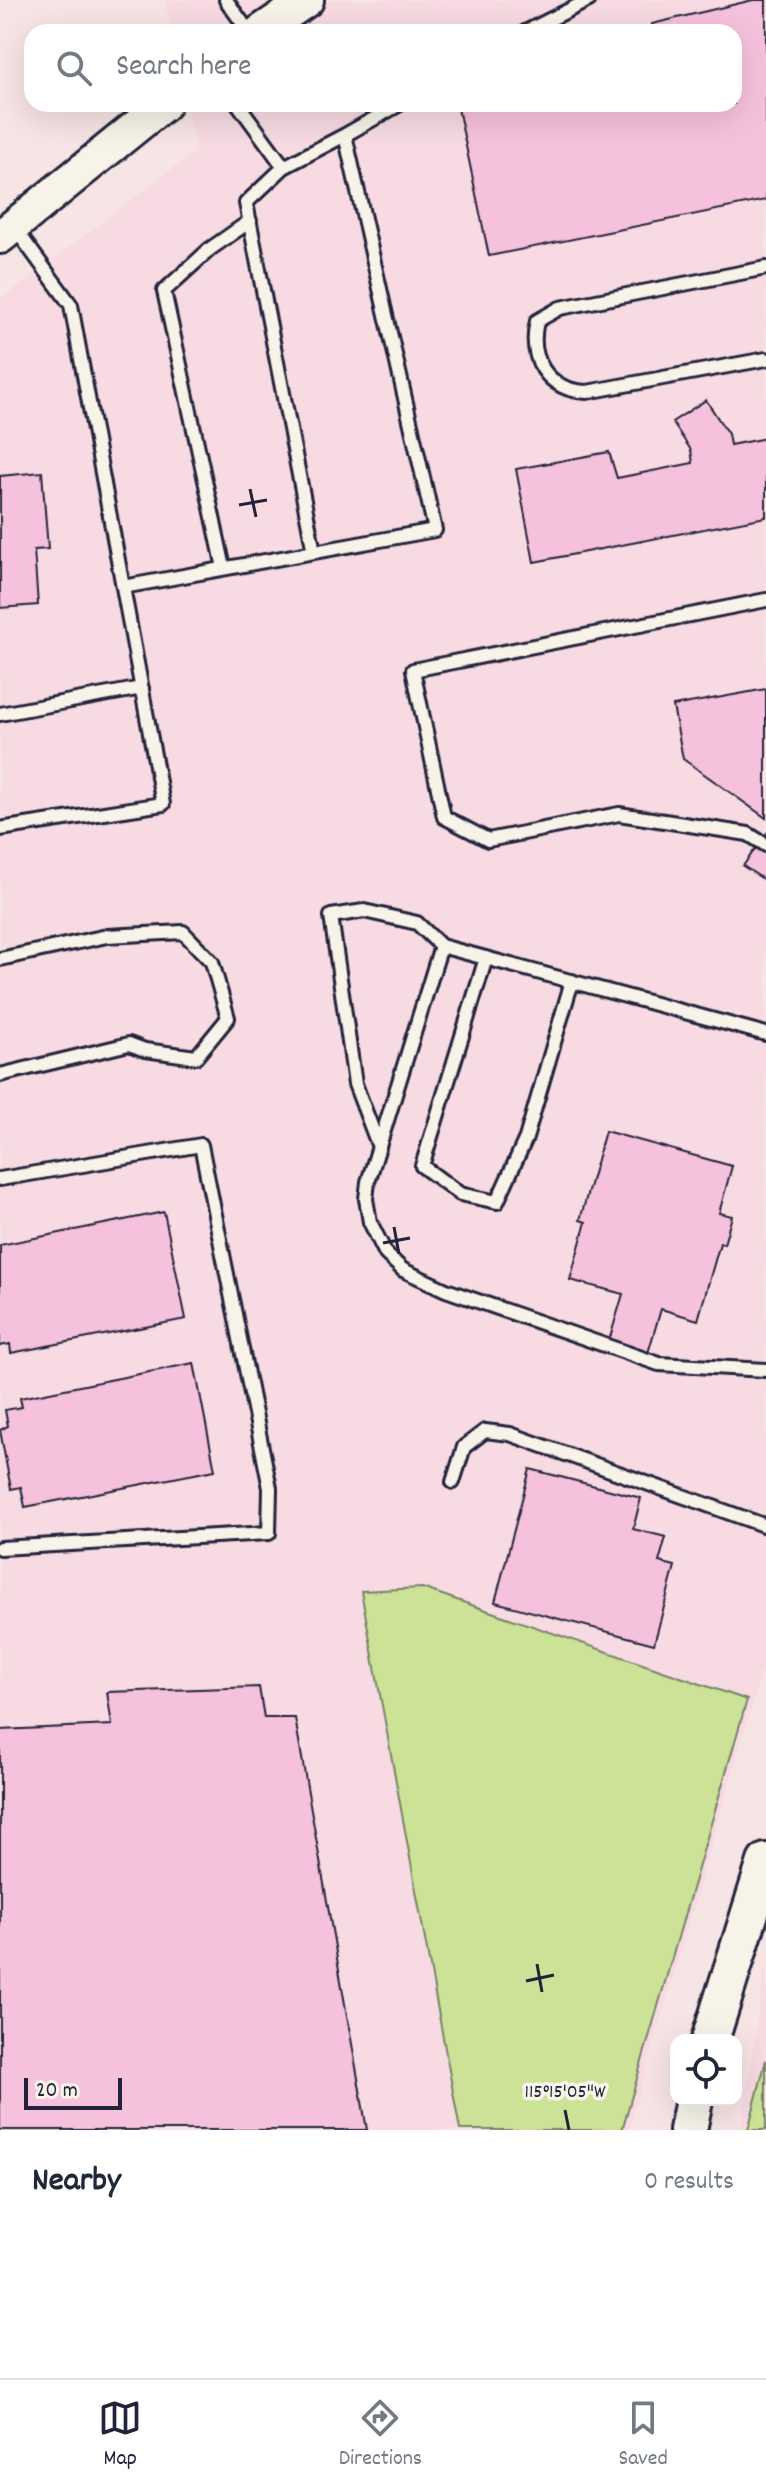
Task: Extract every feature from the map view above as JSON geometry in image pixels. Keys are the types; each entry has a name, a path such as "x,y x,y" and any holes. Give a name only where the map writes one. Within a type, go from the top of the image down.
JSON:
{"main road":[{"path":"712,2034 766,1862"},
{"path":"688,2130 693,2106"}],"street":[{"path":"272,24 307,0"},
{"path":"7,232 154,112"}],"lane":[{"path":"226,0 243,24"},
{"path":"541,24 589,0"},
{"path":"244,112 284,167"},
{"path":"314,552 246,203 284,167 386,112"},
{"path":"123,587 435,530 345,135"},
{"path":"224,568 164,291 210,249 250,221"},
{"path":"0,829 163,804 71,305 7,232"},
{"path":"766,268 560,308 537,321 533,341 543,371 559,387 570,391 587,392 766,359"},
{"path":"766,600 413,670 444,817 488,840 619,814 748,834 766,845"},
{"path":"0,714 142,688"},
{"path":"379,1147 355,1084 331,916 364,911 417,923 441,946 766,1034"},
{"path":"0,959 107,936 183,932 212,962 228,1018 196,1057 145,1050 129,1044 0,1075"},
{"path":"441,946 368,1182 366,1199 370,1222 386,1254 403,1270 446,1290 659,1364 765,1366"},
{"path":"486,958 422,1166 460,1194 497,1202 526,1138 572,981"},
{"path":"0,1179 201,1145 270,1488 269,1533 0,1548"},
{"path":"453,1482 464,1447 485,1431 498,1432 766,1526"}],"shaded area":[{"path":"165,0 766,0 766,1657 628,2130 0,2130 0,300 196,151 188,112 742,112 742,24 170,24"},
{"path":"766,1960 766,2130 741,2130"}],"green space":[{"path":"422,1588 747,1700 622,2130 460,2130 361,1591"},
{"path":"766,2060 766,2130 748,2130"}],"building":[{"path":"753,0 766,0 766,200 489,256 459,112 742,112 742,24 652,24"},
{"path":"706,400 728,434 730,445 766,438 766,517 534,562 516,469 609,452 617,478 693,463 691,450 672,422"},
{"path":"42,472 48,549 34,550 38,605 0,608 0,476"},
{"path":"766,689 766,818 683,759 673,706"},
{"path":"766,834 766,881 743,866"},
{"path":"605,1131 732,1166 719,1213 732,1216 724,1244 720,1243 698,1320 661,1309 648,1353 609,1341 623,1294 570,1280 586,1222 580,1220"},
{"path":"164,1212 186,1319 11,1353 10,1344 0,1346 0,1245"},
{"path":"194,1363 215,1470 25,1507 21,1487 11,1489 0,1430 8,1426 5,1410 22,1407 20,1398"},
{"path":"530,1469 641,1498 633,1529 666,1537 659,1562 675,1566 654,1644 495,1602"},
{"path":"259,1687 264,1718 295,1718 367,2130 0,2130 0,1730 112,1725 107,1692"}]}
